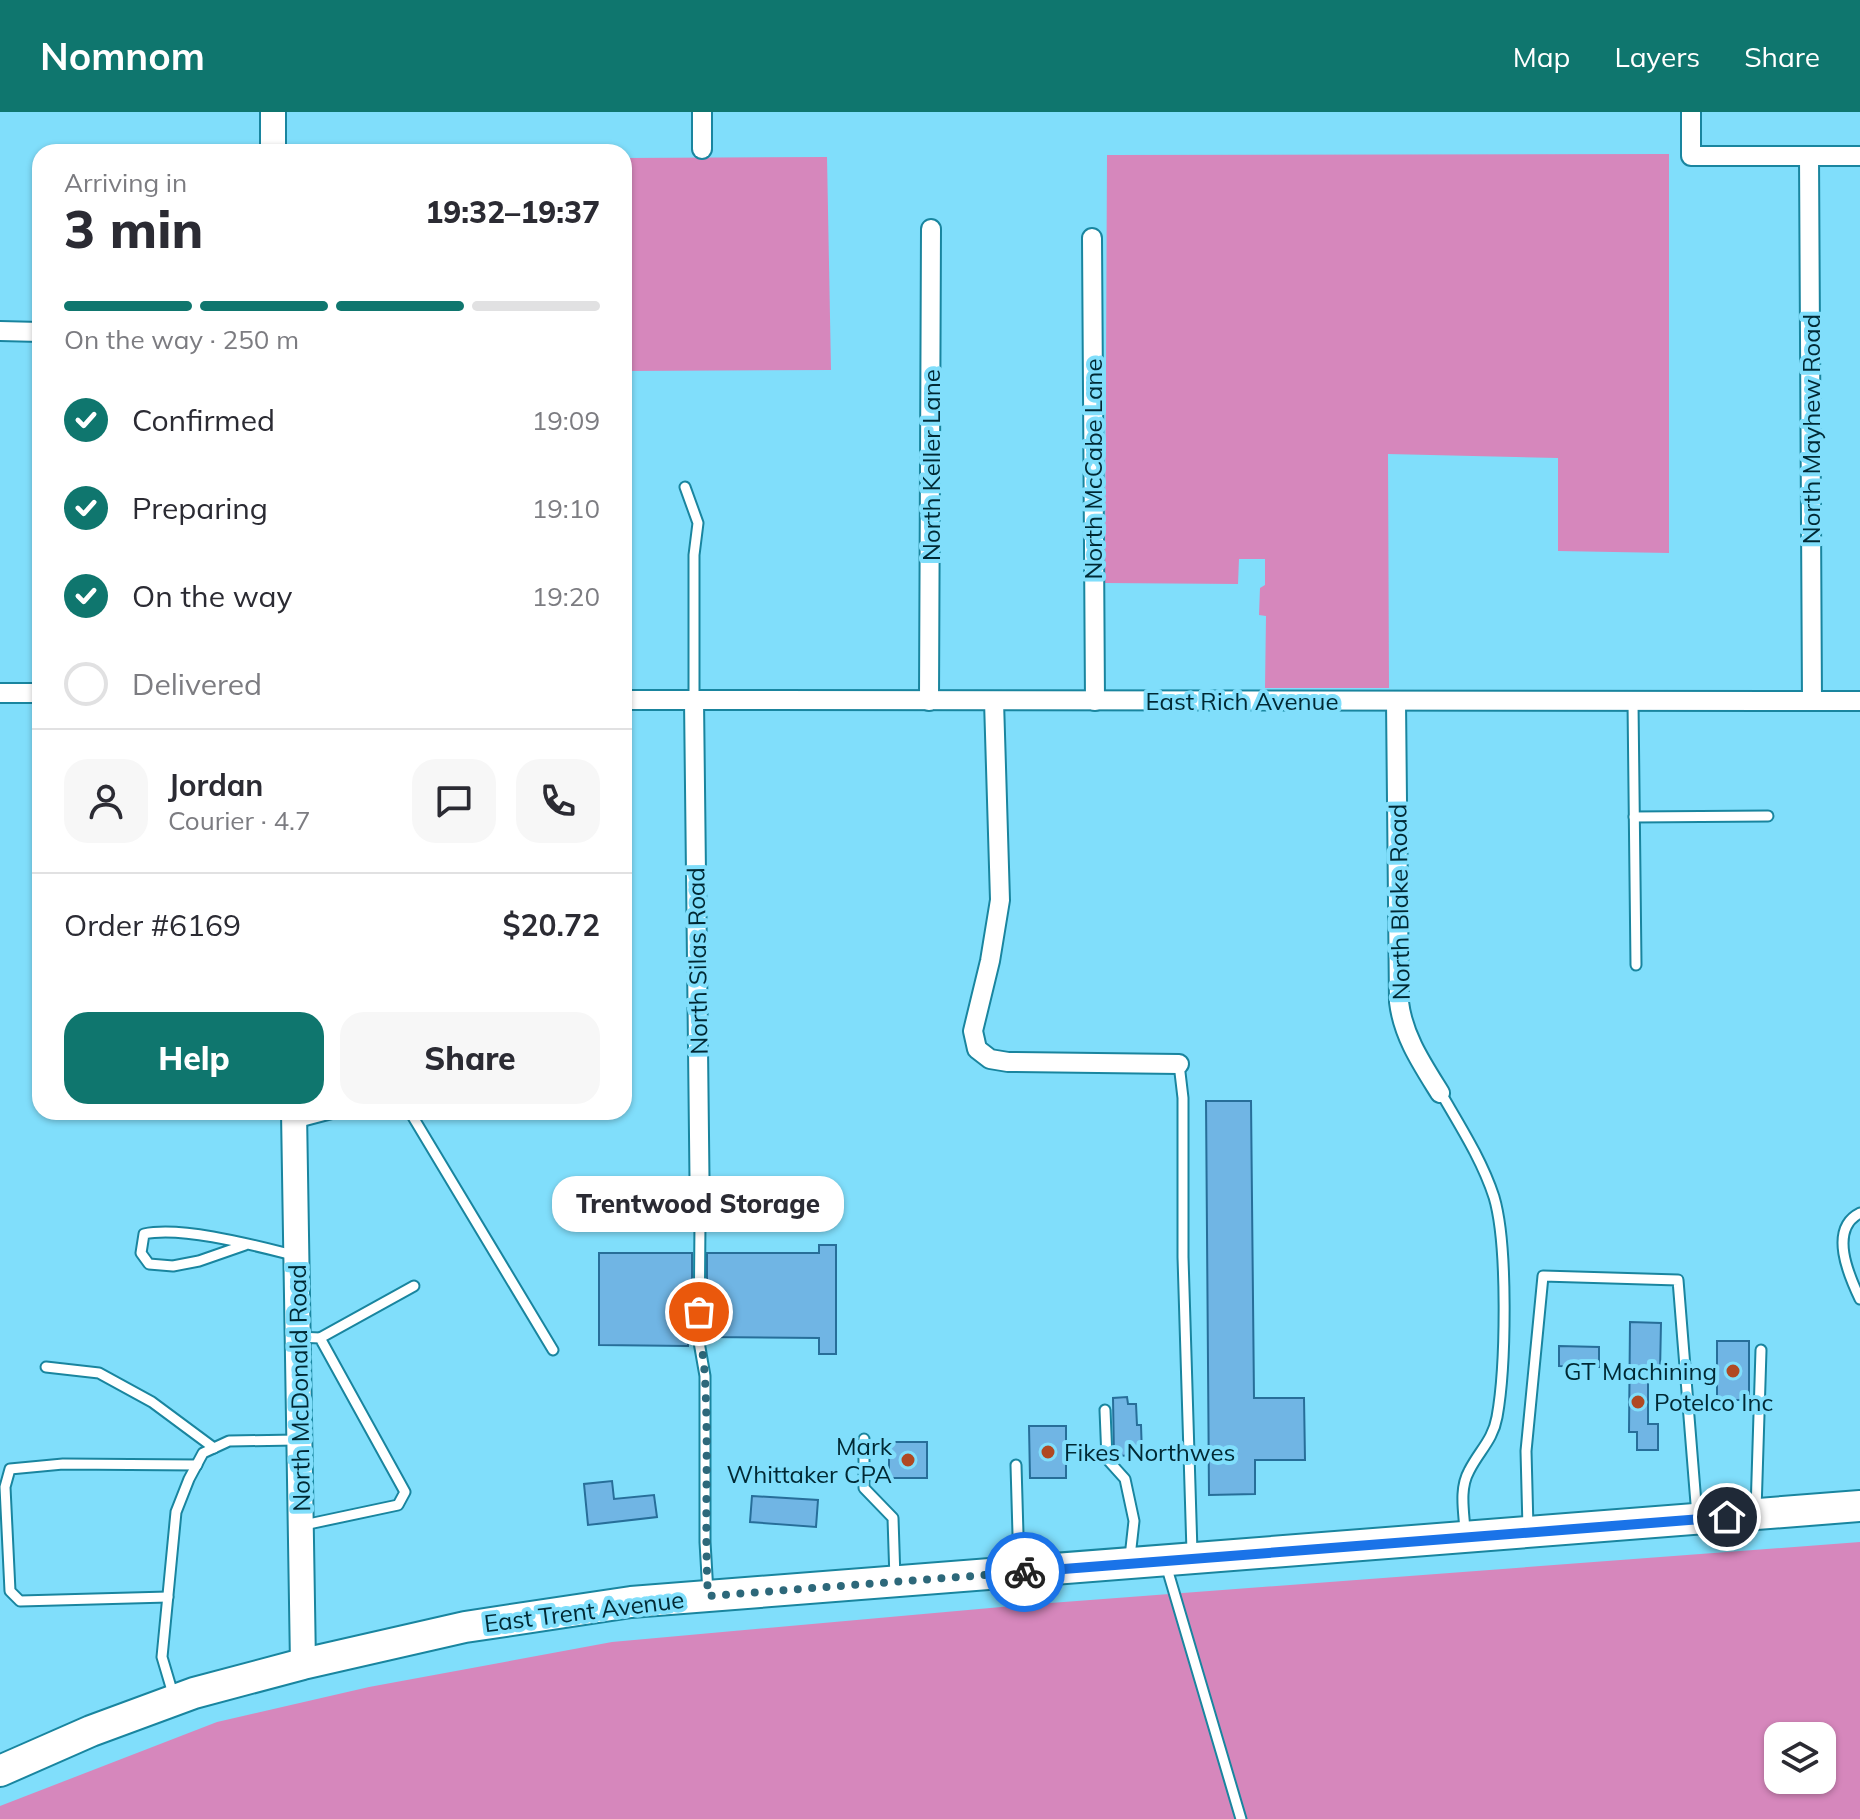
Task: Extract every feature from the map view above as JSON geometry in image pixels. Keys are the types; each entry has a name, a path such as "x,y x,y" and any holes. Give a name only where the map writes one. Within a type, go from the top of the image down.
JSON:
{"main road":[{"name":"East Trent Avenue","path":"0,1771 91,1731 175,1700 303,1664 465,1627 631,1602 1860,1506"}],"street":[{"path":"273,112 273,144"},
{"path":"702,112 702,149"},
{"path":"1691,112 1691,156 1860,156"},
{"name":"North Mayhew Road","path":"1809,156 1812,701"},
{"name":"North Keller Lane","path":"929,701 931,229"},
{"name":"North McCabe Lane","path":"1092,238 1095,701"},
{"path":"0,331 32,332"},
{"path":"0,693 32,693"},
{"name":"East Rich Avenue","path":"632,700 1860,701"},
{"name":"North Silas Road","path":"694,700 700,1222"},
{"path":"994,701 1000,900 990,961 973,1031 977,1049 990,1059 1008,1062 1179,1064"},
{"name":"North Blake Road","path":"1396,701 1400,1011 1409,1041 1440,1093"},
{"name":"North McDonald Road","path":"293,1120 296,1255 309,1338 300,1440 303,1664"}],"lane":[{"path":"685,487 698,523 694,555 694,700"},
{"path":"1633,702 1636,965"},
{"path":"1634,817 1768,816"},
{"path":"1179,1064 1183,1098 1179,1560 1241,1819"},
{"path":"1440,1093 1486,1174 1499,1220 1502,1245 1502,1360 1497,1416 1486,1447 1468,1471 1464,1482 1465,1539"},
{"path":"415,1120 553,1350"},
{"path":"1860,1213 1849,1224 1844,1242 1844,1267 1860,1299"},
{"path":"700,1222 699,1342 705,1376 708,1596"},
{"path":"245,1245 173,1266 149,1264 141,1253 144,1234 162,1230 245,1245 296,1255"},
{"path":"1528,1533 1526,1451 1543,1276 1678,1280 1698,1519"},
{"path":"301,1525 398,1505 405,1492 309,1338 414,1286"},
{"path":"1756,1515 1761,1350"},
{"path":"46,1367 99,1373 152,1402 214,1448"},
{"path":"1105,1410 1107,1459 1125,1479 1134,1521 1130,1564"},
{"path":"864,1439 864,1488 893,1518 895,1582"},
{"path":"175,1700 162,1657 176,1512 197,1465 203,1453 229,1441 300,1440"},
{"path":"168,1597 20,1601 10,1591 5,1487 10,1469 63,1464 197,1465"},
{"path":"1016,1465 1019,1572"}],"shaded area":[{"path":"1669,154 1669,553 1558,551 1558,458 1388,454 1389,688 1265,688 1266,616 1259,615 1260,588 1265,585 1265,559 1239,559 1238,584 1105,583 1107,155"},
{"path":"827,157 831,370 632,371 632,158"},
{"path":"1860,1542 1860,1819 0,1819 0,1806 217,1722 369,1687 612,1642 1024,1605"}],"building":[{"path":"1206,1101 1251,1101 1254,1398 1304,1398 1305,1460 1255,1460 1255,1494 1209,1495"},
{"path":"819,1245 836,1245 836,1354 819,1354 819,1338 707,1337 707,1253 819,1253"},
{"path":"599,1253 692,1253 692,1337 688,1337 688,1346 599,1345"},
{"path":"1630,1322 1661,1323 1660,1372 1648,1372 1648,1424 1658,1424 1658,1450 1637,1450 1637,1432 1629,1432"},
{"name":"GT Machining","path":"1717,1341 1749,1341 1749,1400 1717,1400"},
{"path":"1559,1346 1599,1347 1599,1367 1559,1366"},
{"path":"1127,1397 1128,1404 1136,1404 1137,1425 1141,1425 1142,1455 1114,1456 1113,1398"},
{"name":"Fikes Northwes","path":"1029,1426 1066,1426 1066,1478 1030,1478"},
{"name":"Mark Whittaker CPA","path":"889,1442 927,1442 927,1478 889,1478"},
{"path":"612,1481 614,1499 654,1495 657,1517 588,1525 584,1484"},
{"path":"752,1496 818,1500 816,1527 750,1522"}],"way so far":[{"path":"699,1312 699,1342 705,1376 708,1596 1025,1572"}],"place":[{"name":"Trentwood Storage","path":"699,1312"},
{"name":"GT Machining","path":"1733,1371"},
{"name":"Potelco Inc","path":"1638,1402"},
{"name":"Fikes Northwes","path":"1048,1452"},
{"name":"Mark Whittaker CPA","path":"908,1460"}],"route":[{"path":"1025,1572 1727,1517"}]}
